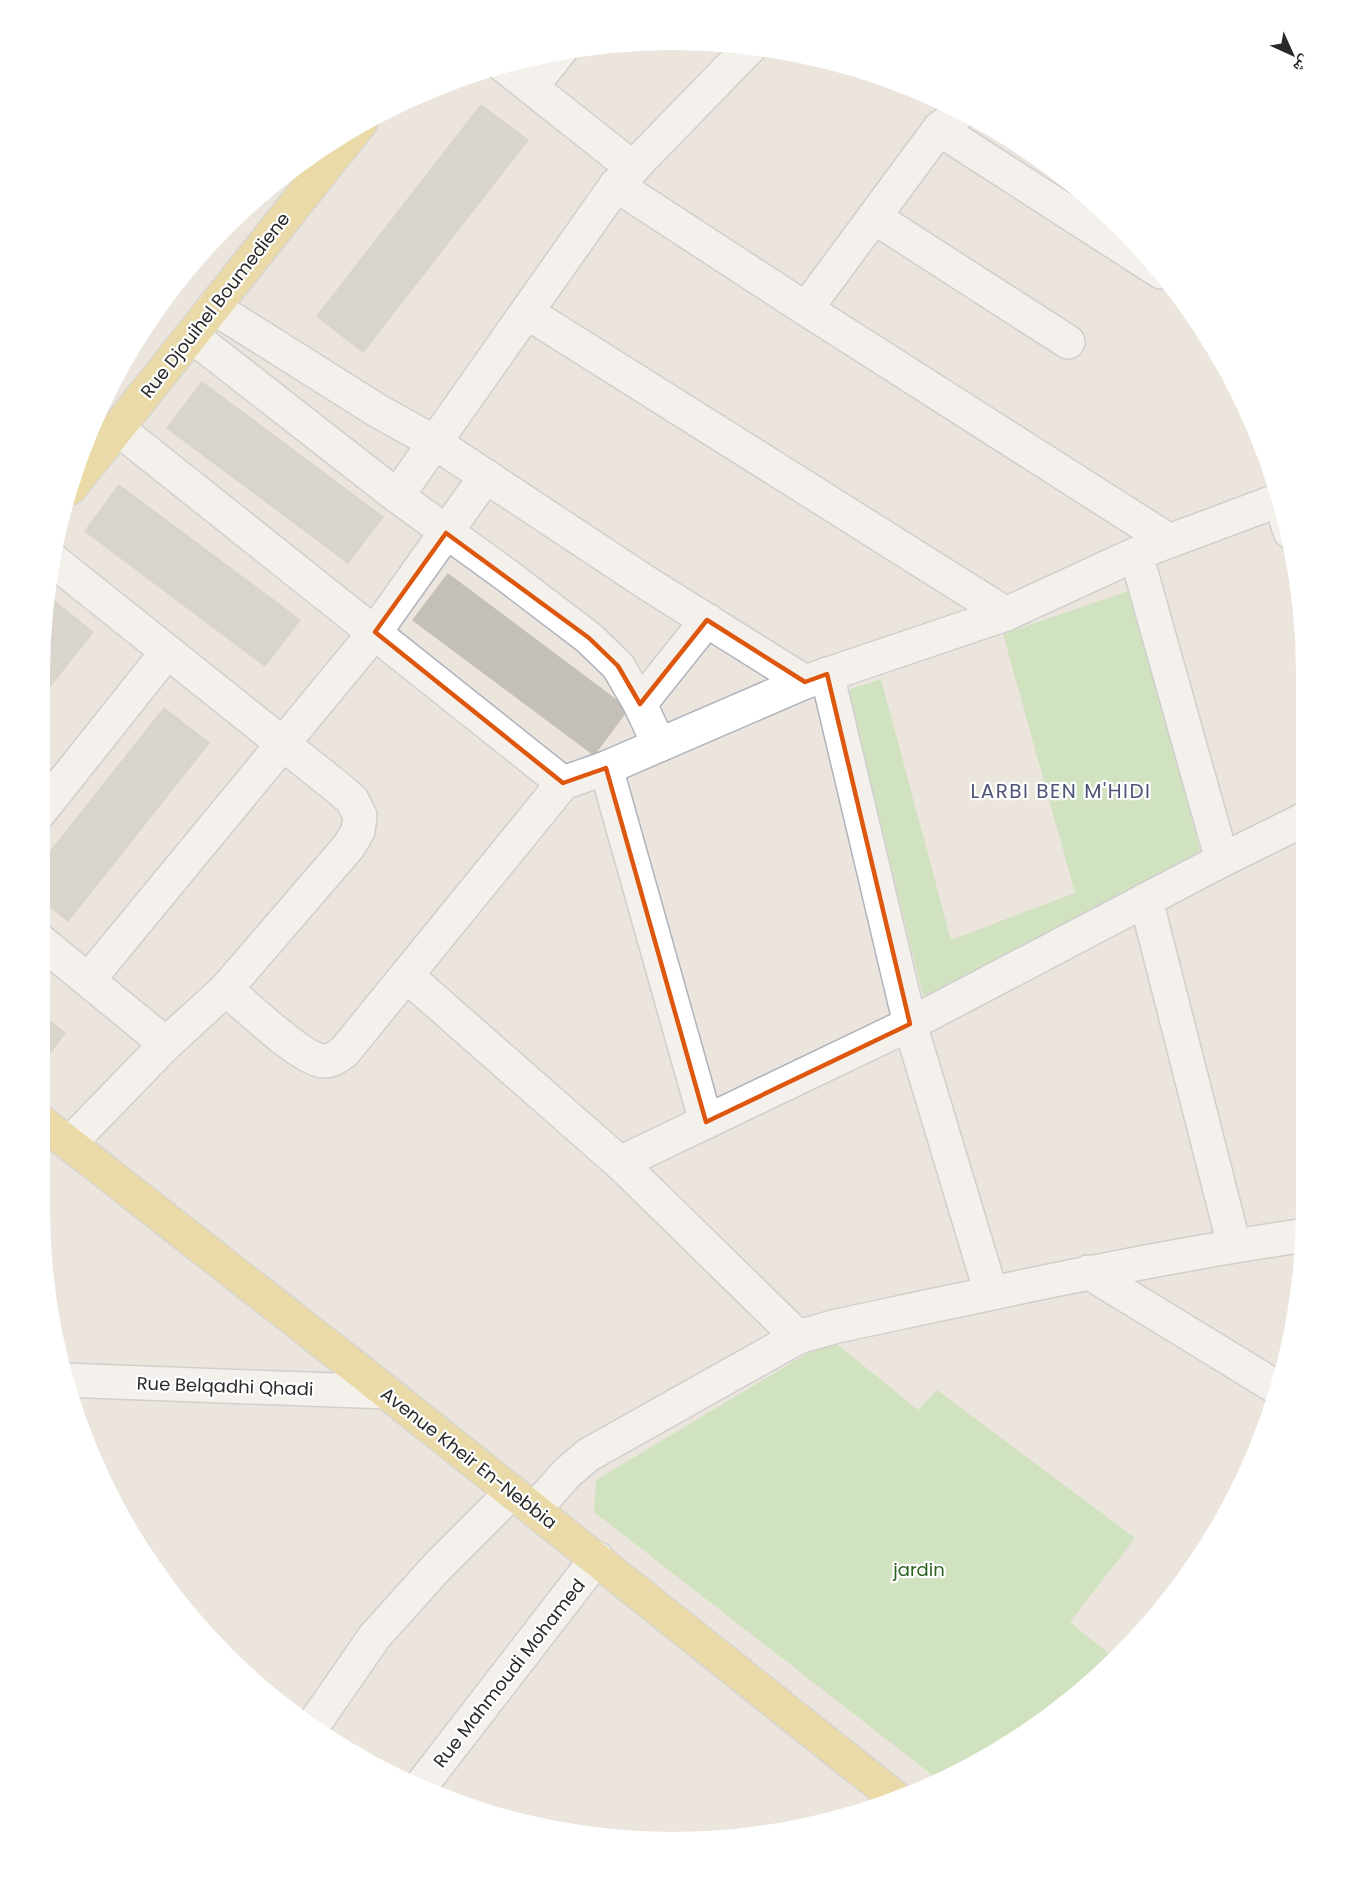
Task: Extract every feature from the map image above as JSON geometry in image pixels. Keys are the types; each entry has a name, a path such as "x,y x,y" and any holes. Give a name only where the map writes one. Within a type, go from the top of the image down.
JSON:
{"main road":[{"name":"Rue Djouihel Boumediene","path":"84,470 343,145"},
{"name":"Avenue Kheir En-Nebbia","path":"50,1129 597,1558 889,1792"}],"street":[{"path":"397,496 625,176 743,54"},
{"path":"531,87 552,61"},
{"path":"511,71 531,87 625,176 806,309 1168,540"},
{"path":"806,309 874,217 951,120 1131,250"},
{"path":"874,217 1068,342"},
{"path":"213,307 378,411 434,442 707,620 816,678 910,1024 991,1293"},
{"path":"528,313 1006,614"},
{"path":"192,336 397,496 589,638 618,666 640,704 658,745"},
{"path":"117,428 563,783"},
{"path":"89,979 375,632 486,476"},
{"path":"226,989 303,1053 321,1061 333,1060 344,1052 563,783 606,768 816,678 1006,614 1168,540 1272,502"},
{"path":"1137,554 1222,860"},
{"path":"59,565 352,800 360,816 358,831 349,846 226,989 166,1044 69,1144"},
{"path":"640,704 707,620"},
{"path":"50,799 167,652"},
{"path":"606,768 706,1122"},
{"path":"621,1163 910,1024 1296,823"},
{"path":"1146,900 1234,1245"},
{"path":"50,949 166,1044"},
{"path":"407,976 621,1163 798,1337"},
{"path":"317,1719 375,1636 438,1566 523,1501 567,1473 588,1455 798,1337 837,1326 1088,1272 1234,1245 1295,1236"},
{"path":"1088,1272 1270,1384"},
{"name":"Rue Belqadhi Qhadi","path":"75,1380 387,1392"},
{"name":"Rue Mahmoudi Mohamed","path":"425,1780 597,1558"}],"highlighted area":[{"path":"446,533 589,638 618,666 640,704 707,620 805,682 827,674 910,1024 706,1122 606,768 563,783 375,632"}],"green space":[{"path":"1134,589 1200,851 924,1000 848,690 881,679 951,940 1075,893 1003,634"},
{"name":"jardin","path":"831,1339 918,1410 937,1390 1135,1538 1070,1622 1109,1654 1053,1703 985,1748 932,1775 594,1512 596,1480"}],"building":[{"path":"481,105 528,140 363,352 317,316"},
{"path":"202,382 383,517 348,563 167,428"},
{"path":"119,485 300,620 265,666 85,531"},
{"path":"448,574 628,709 594,755 413,620"},
{"path":"54,601 93,632 50,686"},
{"path":"164,708 209,743 68,921 50,907 50,852"},
{"path":"50,1021 65,1033 50,1053"}],"district":[{"name":"LARBI BEN M'HIDI","path":"1061,791"}]}
